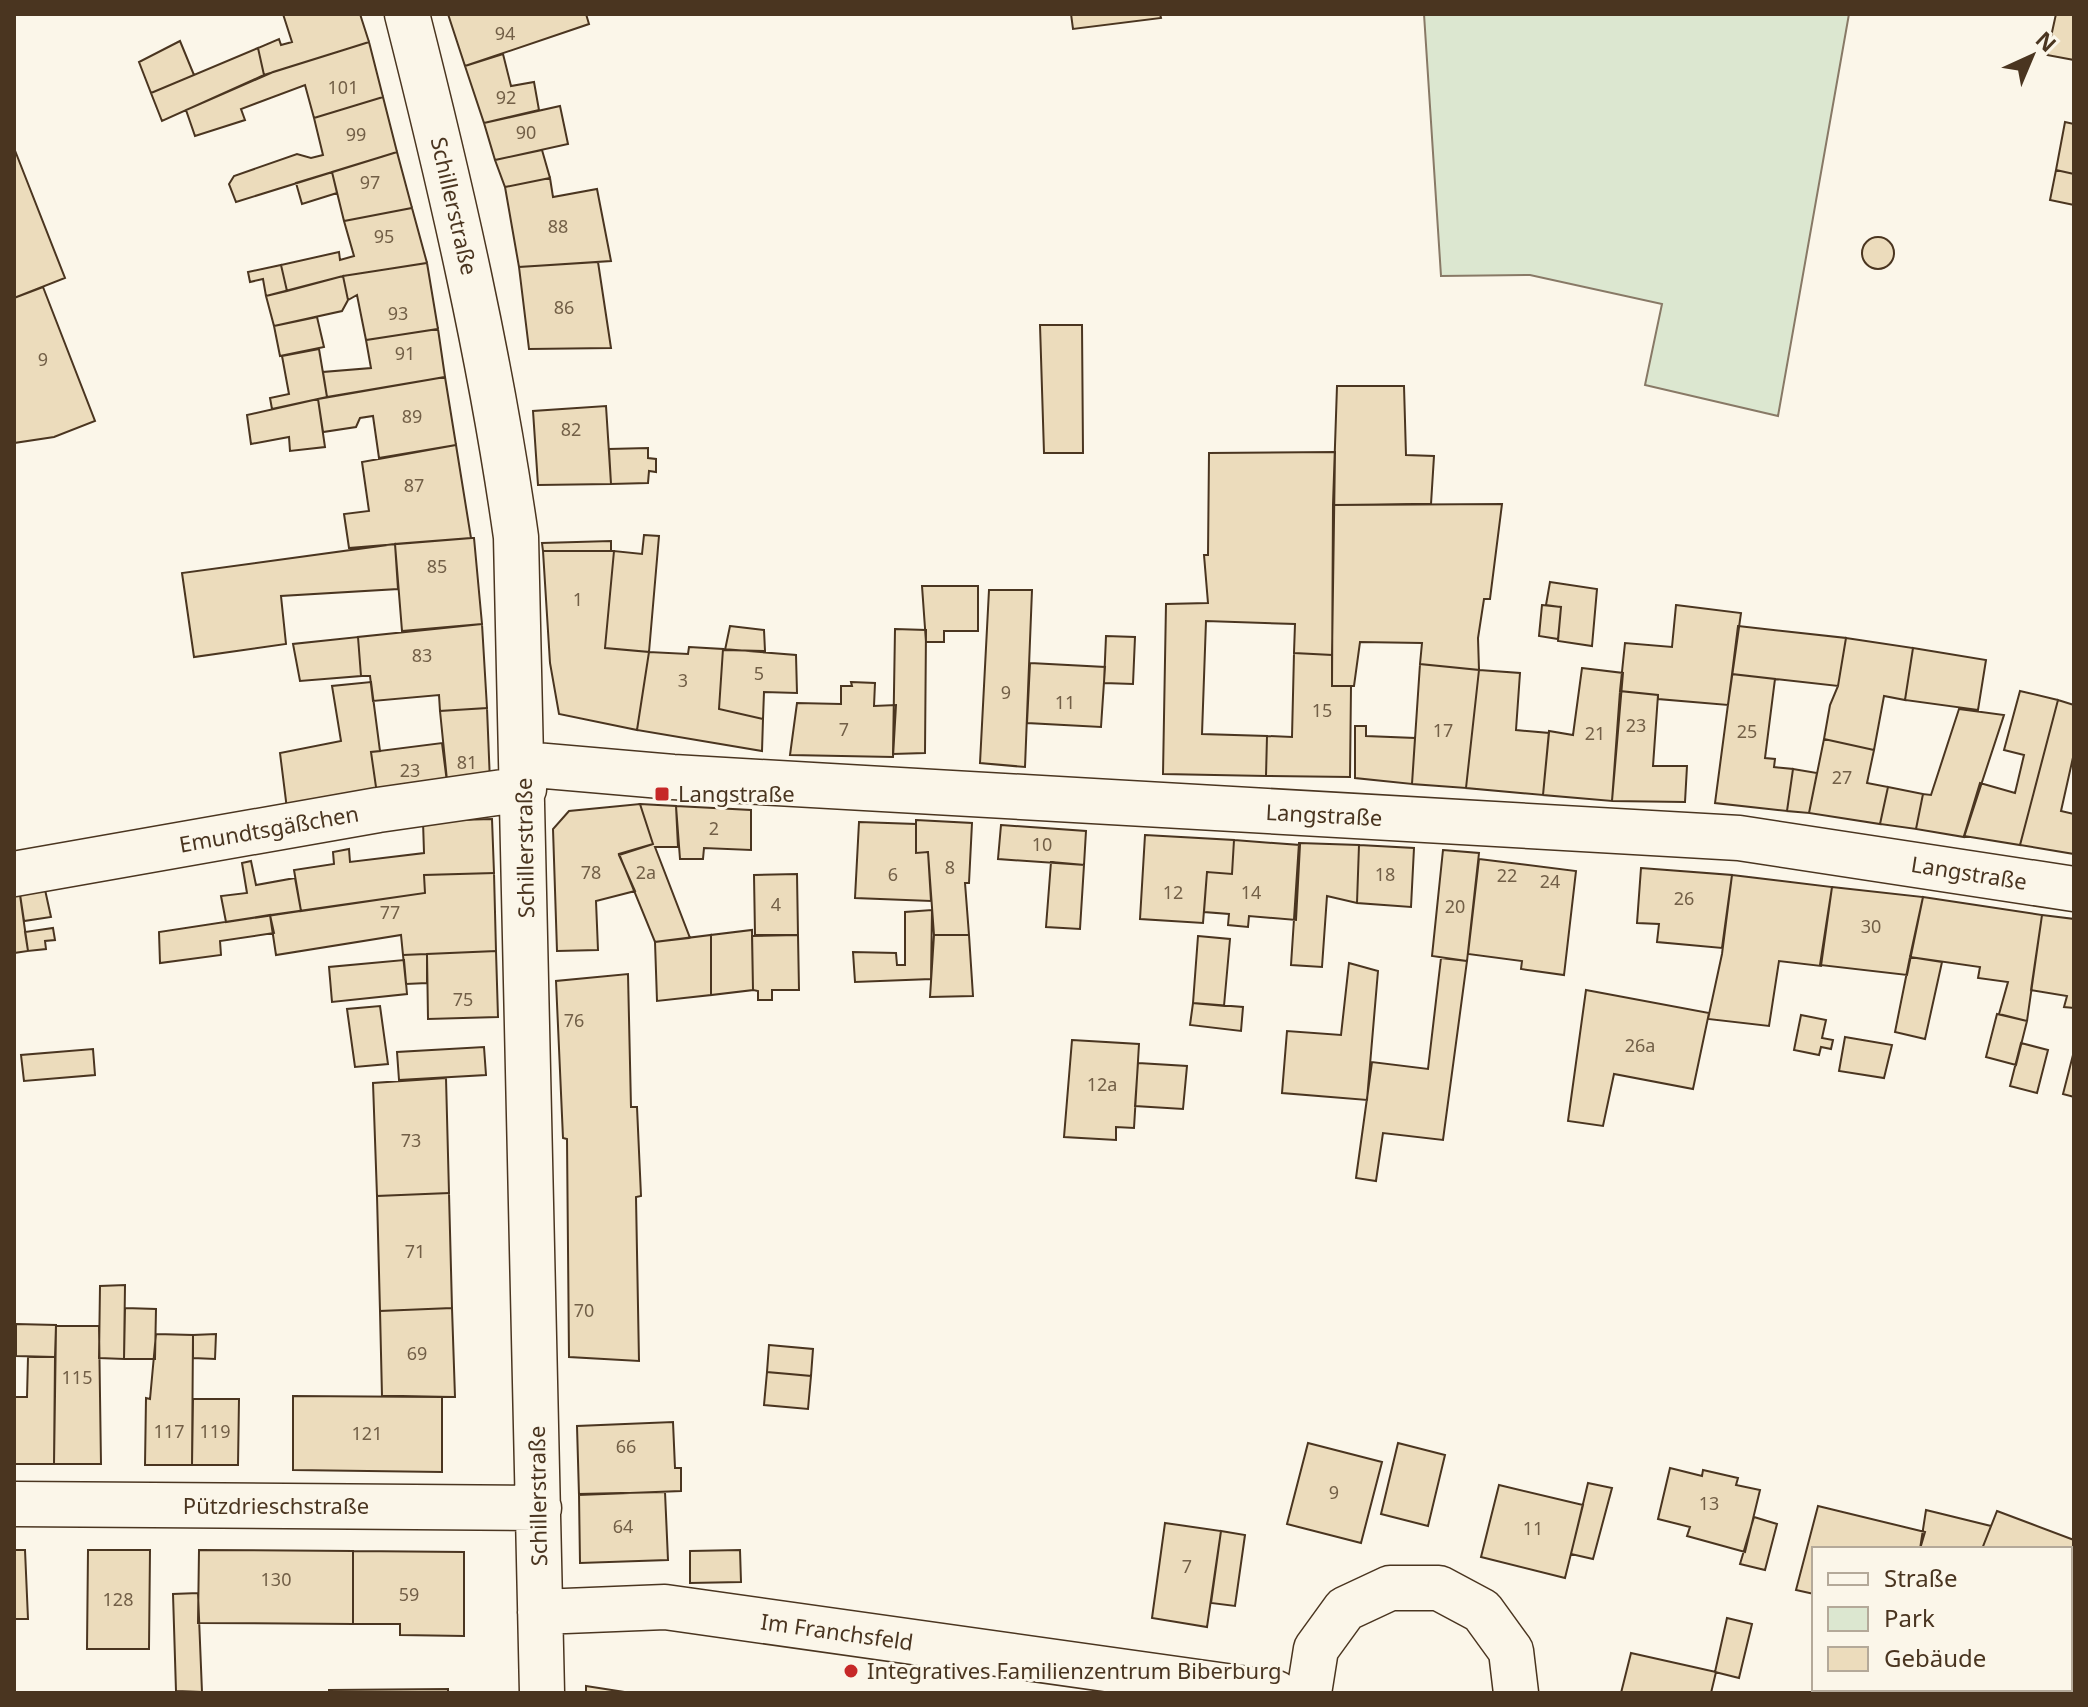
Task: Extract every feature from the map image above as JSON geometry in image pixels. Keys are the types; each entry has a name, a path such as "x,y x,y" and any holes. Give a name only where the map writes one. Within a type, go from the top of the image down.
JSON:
{"street":[{"name":"Schillerstraße","path":"407,14 458,212 500,421 516,537 524,776 542,1693"},
{"name":"Emundtsgäßchen","path":"14,874 378,810 524,776"},
{"name":"Langstraße","path":"524,776 689,778 1739,838 2074,889"},
{"name":"Pützdrieschstraße","path":"14,1504 539,1508"},
{"path":"1309,1693 1316,1649 1345,1609 1390,1588 1439,1588 1482,1611 1511,1651 1516,1693"},
{"name":"Im Franchsfeld","path":"540,1612 665,1607 1276,1693"}],"green space":[{"path":"1424,14 1849,14 1778,416 1645,385 1662,304 1530,275 1441,276"}],"building":[{"path":"283,14 360,14 369,42 264,75 258,48 279,39 281,45 292,42"},
{"path":"448,14 586,14 589,24 465,66"},
{"path":"1071,14 1160,14 1161,18 1073,29"},
{"path":"2056,14 2074,14 2074,60 2047,55"},
{"path":"180,41 194,75 151,93 139,62"},
{"path":"369,42 383,97 314,118 305,85 241,109 245,120 195,136 186,110 273,72"},
{"path":"258,48 264,75 162,121 151,93"},
{"path":"503,54 511,86 534,82 539,110 484,123 465,66"},
{"path":"383,97 397,152 236,202 229,184 234,176 297,154 311,158 323,155 314,118"},
{"path":"560,106 568,144 495,160 484,123"},
{"path":"2065,122 2074,124 2074,174 2056,170"},
{"path":"14,148 65,278 14,298"},
{"path":"542,150 550,178 505,187 495,160"},
{"path":"397,152 412,208 344,221 332,172"},
{"path":"2056,170 2074,174 2074,205 2050,200"},
{"path":"332,172 337,193 302,204 296,183"},
{"path":"550,178 553,197 597,189 611,261 519,267 505,187"},
{"path":"412,208 427,263 343,276 287,291 281,265 339,252 340,260 354,256 344,221"},
{"path":"1878,237 1889,242 1894,253 1889,264 1878,269 1867,264 1862,253 1867,242"},
{"path":"598,262 611,348 529,349 519,267"},
{"path":"427,263 438,329 366,340 357,295 348,300 343,276"},
{"path":"281,265 287,291 266,296 263,279 250,282 248,272"},
{"path":"343,276 348,300 342,311 274,326 266,296"},
{"path":"43,287 95,421 54,437 14,443 14,298"},
{"path":"317,317 324,347 280,356 274,326"},
{"path":"1040,325 1082,325 1083,453 1044,453"},
{"path":"438,329 445,377 327,397 323,372 371,368 366,340"},
{"path":"319,349 327,397 272,409 270,398 289,394 282,356"},
{"path":"445,377 456,445 379,458 373,416 360,418 356,427 323,432 318,399"},
{"path":"1337,386 1404,386 1406,455 1434,456 1431,504 1333,505"},
{"path":"318,399 325,447 290,451 289,437 251,444 247,415"},
{"path":"606,406 611,484 538,485 533,411"},
{"path":"456,445 471,538 349,548 344,514 369,511 362,462"},
{"path":"648,448 648,458 656,459 656,472 649,471 648,483 611,484 609,449"},
{"path":"1335,452 1332,655 1294,653 1295,624 1206,621 1202,734 1267,736 1266,776 1163,774 1166,604 1208,603 1204,555 1208,555 1209,453"},
{"path":"1502,504 1490,599 1484,599 1478,638 1479,670 1420,664 1422,643 1360,642 1354,686 1332,686 1333,505"},
{"path":"644,535 659,536 649,652 605,648 614,551 642,554"},
{"path":"474,538 482,624 402,631 395,544"},
{"path":"611,541 611,551 543,551 542,543"},
{"path":"395,544 398,589 281,596 286,644 194,657 182,573"},
{"path":"543,551 614,551 605,648 649,652 637,730 559,714 550,663"},
{"path":"1550,582 1597,589 1592,646 1558,641 1561,607 1546,605"},
{"path":"922,586 978,586 978,631 944,631 944,642 926,642"},
{"path":"989,590 1032,590 1025,767 980,763"},
{"path":"1542,605 1561,607 1558,639 1539,636"},
{"path":"1676,605 1741,613 1728,705 1658,699 1658,695 1620,691 1625,643 1672,647"},
{"path":"482,624 487,708 440,711 439,695 373,701 370,676 361,676 358,637"},
{"path":"730,626 764,630 765,651 725,650"},
{"path":"1738,626 1846,638 1838,686 1732,674"},
{"path":"895,629 926,630 925,753 893,754"},
{"path":"1106,636 1135,637 1133,684 1104,683"},
{"path":"358,637 361,676 300,681 293,644"},
{"path":"1846,638 1913,648 1905,700 1884,696 1874,750 1824,739"},
{"path":"689,647 723,649 719,709 763,719 762,751 637,730 649,652 688,654"},
{"path":"1913,648 1986,660 1978,710 1905,700"},
{"path":"723,649 796,655 797,693 764,692 763,719 719,709"},
{"path":"1294,653 1332,655 1332,686 1351,686 1350,777 1266,776 1267,736 1292,737"},
{"path":"1030,663 1105,667 1101,727 1027,723"},
{"path":"1420,664 1479,670 1466,788 1412,784"},
{"path":"1582,668 1623,673 1612,801 1543,795 1549,731 1573,735"},
{"path":"1479,670 1520,673 1516,730 1549,733 1543,795 1466,788"},
{"path":"1732,674 1775,679 1765,758 1775,759 1774,767 1793,769 1787,811 1715,803"},
{"path":"371,682 380,751 371,752 378,801 288,817 280,753 341,741 332,686"},
{"path":"851,682 875,683 874,706 896,705 893,757 790,755 797,703 841,704 841,686 852,686"},
{"path":"1620,691 1658,695 1653,766 1687,766 1685,802 1612,801"},
{"path":"2020,691 2058,700 2020,845 1964,836 1980,783 2015,793 2024,755 2004,750"},
{"path":"2058,700 2074,705 2074,753 2061,811 2074,814 2074,854 2020,845"},
{"path":"487,708 490,782 448,790 440,711"},
{"path":"1959,709 2004,715 1964,837 1916,829 1923,794 1931,795"},
{"path":"1355,726 1366,726 1366,736 1415,738 1412,784 1355,778"},
{"path":"1824,739 1874,750 1867,783 1888,787 1880,824 1809,813"},
{"path":"442,743 448,790 378,801 371,752"},
{"path":"1793,769 1817,773 1809,813 1787,811"},
{"path":"1888,787 1923,794 1916,829 1880,824"},
{"path":"640,804 676,806 678,847 655,847 690,938 655,942 619,854 653,844"},
{"path":"640,804 653,844 619,855 635,891 596,901 598,950 557,951 553,829 569,811"},
{"path":"676,806 751,810 751,850 704,848 703,859 680,859"},
{"path":"492,819 494,873 424,875 425,893 301,911 294,870 334,864 333,852 349,849 350,862 424,853 423,821"},
{"path":"916,820 972,823 969,883 965,883 969,935 934,935 928,852 916,853"},
{"path":"859,822 916,824 916,853 928,852 931,901 855,898"},
{"path":"1001,825 1086,831 1084,865 998,859"},
{"path":"1145,835 1234,840 1232,874 1207,872 1203,923 1140,919"},
{"path":"1234,840 1300,845 1296,920 1249,916 1248,927 1228,925 1229,914 1204,912 1207,872 1232,874"},
{"path":"1299,843 1359,845 1357,903 1327,896 1322,967 1291,965"},
{"path":"1359,845 1414,848 1411,907 1357,903"},
{"path":"1443,850 1479,853 1467,961 1432,956"},
{"path":"1479,859 1576,871 1564,975 1521,969 1522,961 1468,954"},
{"path":"251,861 256,885 295,878 301,911 226,922 221,896 247,893 242,863"},
{"path":"1051,862 1084,865 1080,929 1046,927"},
{"path":"1641,868 1732,875 1722,948 1657,942 1659,924 1637,923"},
{"path":"494,873 496,951 403,955 401,935 276,955 270,915 425,893 424,875"},
{"path":"797,874 798,935 755,935 754,875"},
{"path":"1732,875 1832,887 1821,966 1779,961 1769,1026 1708,1019 1722,954"},
{"path":"42,876 51,917 24,921 18,881"},
{"path":"18,881 28,951 14,953 14,882"},
{"path":"1832,887 1923,897 1907,975 1820,965"},
{"path":"1923,897 2042,915 2027,1021 1999,1014 2008,982 1978,978 1980,967 1910,957"},
{"path":"932,910 931,979 855,982 853,952 896,953 897,965 905,965 905,912"},
{"path":"270,915 274,933 220,941 221,955 160,963 159,932"},
{"path":"2042,915 2074,919 2074,1008 2064,1007 2067,996 2031,990"},
{"path":"53,928 55,940 45,941 46,949 28,951 25,932"},
{"path":"752,930 753,990 711,995 711,935"},
{"path":"711,935 711,995 657,1001 655,942"},
{"path":"798,935 799,990 772,990 772,1000 758,1000 758,991 753,990 752,936"},
{"path":"934,935 969,935 973,996 930,997"},
{"path":"1198,936 1230,939 1224,1006 1193,1003"},
{"path":"496,951 498,1017 428,1019 427,954"},
{"path":"427,954 427,983 406,984 403,955"},
{"path":"1910,957 1942,962 1925,1039 1895,1032"},
{"path":"1441,958 1467,961 1443,1140 1383,1133 1376,1181 1356,1178 1372,1062 1428,1069"},
{"path":"404,960 407,994 332,1002 329,967"},
{"path":"1349,963 1378,971 1367,1100 1282,1093 1287,1031 1341,1035"},
{"path":"628,974 631,1107 637,1107 641,1196 636,1197 639,1361 569,1357 567,1139 563,1138 556,981"},
{"path":"1586,990 1709,1013 1693,1089 1614,1074 1603,1126 1568,1121"},
{"path":"1193,1003 1243,1007 1241,1031 1190,1025"},
{"path":"380,1006 388,1064 355,1067 347,1009"},
{"path":"1997,1014 2027,1021 2016,1065 1986,1057"},
{"path":"1801,1015 1826,1020 1822,1038 1833,1040 1831,1049 1821,1047 1819,1055 1794,1050"},
{"path":"1845,1037 1892,1045 1884,1078 1839,1071"},
{"path":"1072,1040 1139,1044 1134,1128 1116,1127 1116,1140 1064,1137"},
{"path":"2021,1043 2048,1050 2037,1093 2010,1086"},
{"path":"484,1047 486,1075 399,1080 397,1052"},
{"path":"93,1049 95,1075 24,1081 21,1055"},
{"path":"2074,1055 2074,1097 2063,1094"},
{"path":"1138,1063 1187,1066 1183,1109 1135,1106"},
{"path":"446,1078 449,1193 377,1196 373,1083"},
{"path":"449,1193 452,1308 380,1311 377,1196"},
{"path":"125,1285 124,1359 99,1358 100,1286"},
{"path":"125,1308 156,1309 155,1359 124,1359"},
{"path":"452,1308 455,1397 382,1396 380,1311"},
{"path":"16,1324 56,1325 55,1357 16,1356"},
{"path":"56,1326 99,1326 101,1464 54,1464"},
{"path":"156,1334 193,1335 192,1465 145,1465 146,1398 150,1399"},
{"path":"216,1334 215,1359 193,1358 193,1335"},
{"path":"769,1345 813,1349 811,1376 767,1372"},
{"path":"28,1357 55,1357 54,1464 14,1464 14,1397 27,1397"},
{"path":"767,1372 811,1376 808,1409 764,1405"},
{"path":"293,1396 442,1397 442,1472 293,1470"},
{"path":"193,1399 239,1399 238,1465 192,1465"},
{"path":"673,1422 675,1468 681,1468 681,1491 579,1495 577,1426"},
{"path":"1308,1443 1382,1462 1361,1543 1287,1524"},
{"path":"1398,1443 1445,1455 1428,1526 1381,1514"},
{"path":"1670,1468 1702,1476 1703,1470 1738,1478 1736,1485 1760,1490 1745,1552 1687,1536 1690,1527 1658,1519"},
{"path":"1588,1483 1612,1488 1593,1559 1571,1554"},
{"path":"1499,1485 1583,1505 1565,1578 1481,1557"},
{"path":"665,1492 668,1560 580,1563 579,1494"},
{"path":"1818,1506 1925,1532 1921,1547 1812,1547 1812,1594 1796,1590"},
{"path":"1926,1510 1991,1526 1983,1547 1920,1547"},
{"path":"1997,1511 2074,1540 2074,1637 2072,1547 1983,1547"},
{"path":"1754,1517 1777,1524 1765,1570 1740,1564"},
{"path":"1165,1523 1221,1531 1207,1627 1152,1618"},
{"path":"1221,1531 1245,1535 1235,1606 1211,1603"},
{"path":"14,1550 25,1550 28,1619 14,1619"},
{"path":"88,1550 150,1550 149,1649 87,1649"},
{"path":"199,1550 353,1551 353,1624 198,1623"},
{"path":"740,1550 741,1582 690,1583 690,1551"},
{"path":"353,1551 464,1552 464,1636 400,1635 400,1624 353,1624"},
{"path":"198,1593 202,1692 176,1691 173,1594"},
{"path":"1727,1618 1752,1624 1739,1678 1715,1672"},
{"path":"1631,1653 1716,1672 1711,1693 1621,1693"},
{"path":"586,1686 631,1693 586,1693"},
{"path":"448,1689 448,1693 329,1693 329,1690"}],"place":[{"name":"Langstraße","path":"662,794"},
{"name":"Integratives Familienzentrum Biberburg","path":"851,1671"}]}
